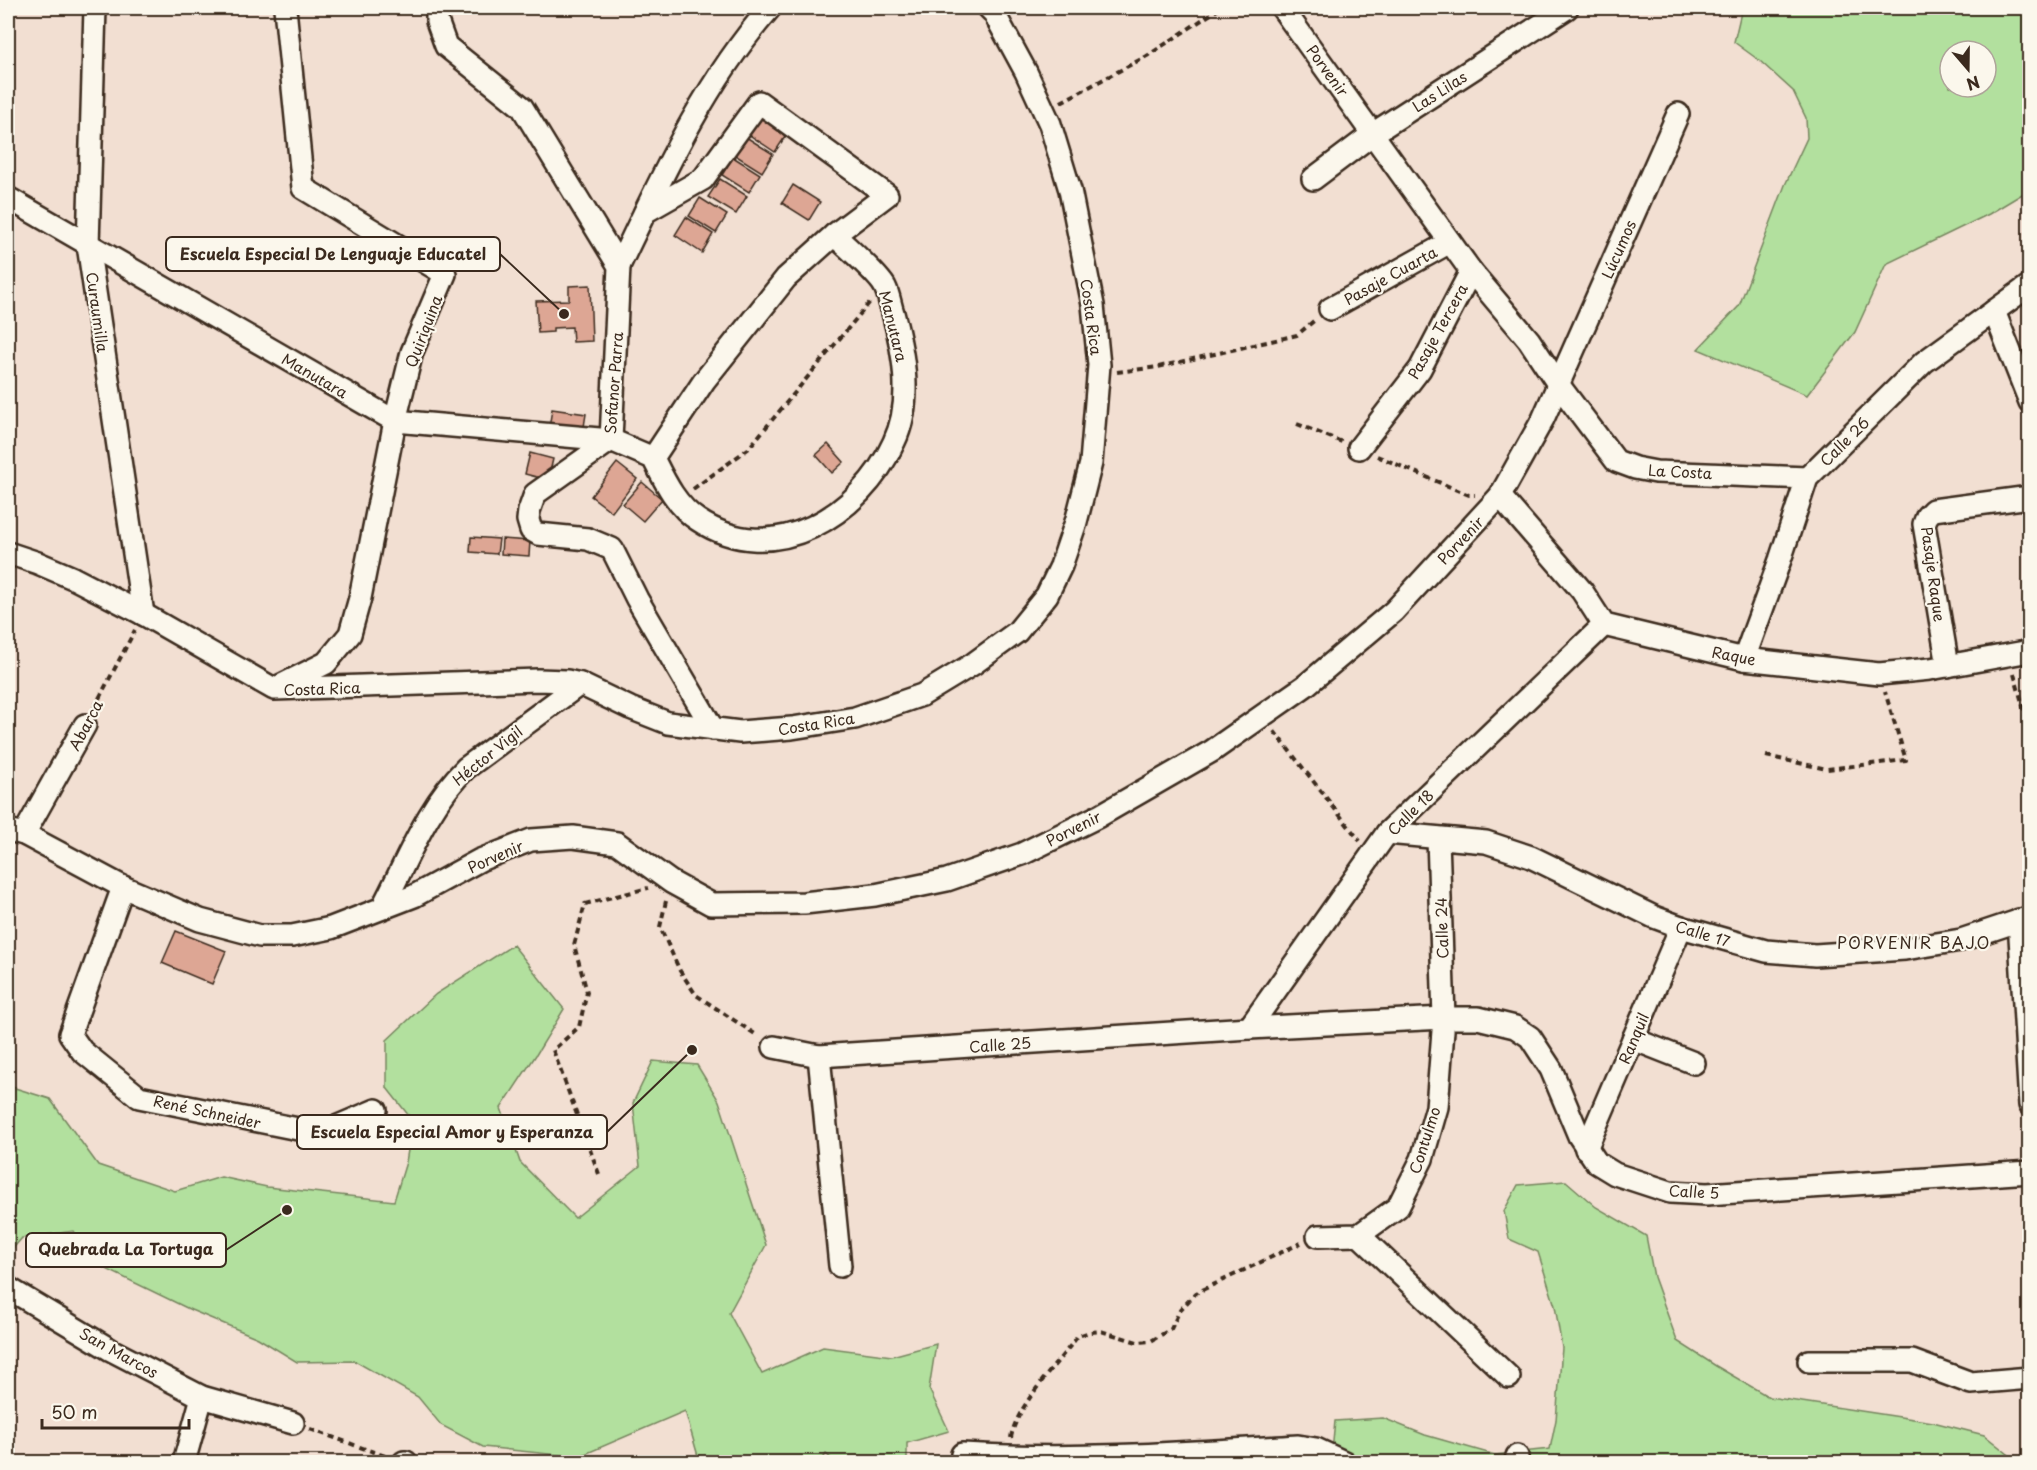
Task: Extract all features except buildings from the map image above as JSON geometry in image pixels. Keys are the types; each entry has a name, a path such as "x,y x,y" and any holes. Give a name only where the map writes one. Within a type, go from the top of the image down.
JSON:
{"street":[{"name":"Curaumilla","path":"95,8 88,245 143,614"},
{"name":"Quiriquina","path":"274,689 326,663 350,634 360,598 395,421 412,352 445,274 303,188 285,8"},
{"path":"437,8 437,21 446,46 522,106 619,266"},
{"path":"619,266 689,122 726,66 770,8"},
{"name":"Costa Rica","path":"8,553 73,578 143,614 274,689 567,681 580,684 668,723 740,732 792,728 855,718 922,695 973,664 1017,632 1047,595 1061,566 1076,522 1091,463 1098,375 1093,305 1070,190 1045,111 994,13 989,8"},
{"name":"Porvenir","path":"16,832 123,887 200,920 260,936 292,936 331,928 414,896 480,860 531,840 573,837 617,843 671,882 711,904 804,903 875,895 947,880 1022,854 1099,816 1212,751 1305,686 1394,611 1500,496 1543,419 1558,384 1529,340 1471,271 1282,8"},
{"name":"Las Lilas","path":"1312,179 1374,133 1559,10"},
{"path":"645,212 703,179 759,102 887,195 834,235 786,278 704,381 653,458"},
{"name":"Lúcumos","path":"1558,384 1678,114"},
{"name":"Manutara","path":"8,198 395,421 611,440 653,458 667,485 696,519 725,534 756,541 789,536 825,520 853,501 877,471 895,441 905,402 904,365 885,285 834,235"},
{"name":"Pasaje Cuarta","path":"1330,309 1450,242"},
{"name":"Sofanor Parra","path":"619,266 611,440 536,494 528,520 531,530 538,534 588,539 612,549 637,599 714,729"},
{"name":"Pasaje Tercera","path":"1359,448 1420,369 1471,271"},
{"name":"Calle 26","path":"1744,659 1807,478 1924,362 2030,285"},
{"path":"1994,312 2030,402"},
{"name":"La Costa","path":"1558,384 1616,461 1656,472 1807,478"},
{"path":"1500,496 1582,591 1604,625"},
{"name":"Pasaje Raque","path":"1948,666 1924,524 1927,516 1933,510 2030,497"},
{"name":"Raque","path":"1604,625 1744,659 1879,674 1948,666 2030,651"},
{"name":"Calle 18","path":"1249,1028 1387,833 1604,625"},
{"name":"Héctor Vigil","path":"382,908 450,783 466,768 580,684"},
{"name":"Abarca","path":"16,832 86,725"},
{"name":"Calle 17","path":"1387,833 1486,842 1531,857 1654,917 1766,951 1815,955 1905,949 1961,940 2024,919"},
{"name":"Calle 24","path":"1438,838 1444,1018"},
{"name":"René Schneider","path":"123,887 70,1034 82,1051 139,1097 298,1129 322,1133 376,1110"},
{"path":"2024,919 2030,1105"},
{"name":"Ranquil","path":"1586,1149 1681,927"},
{"name":"Calle 25","path":"774,1047 819,1056 1249,1028 1444,1018"},
{"name":"Calle 5","path":"1444,1018 1478,1018 1515,1027 1530,1037 1551,1069 1586,1149 1597,1163 1615,1174 1670,1192 1707,1194 2030,1172"},
{"name":"Contulmo","path":"1359,1235 1398,1207 1422,1159 1437,1107 1444,1018"},
{"path":"1633,1039 1694,1063"},
{"path":"819,1056 840,1266"},
{"path":"1318,1236 1359,1235 1509,1377"},
{"name":"San Marcos","path":"8,1288 111,1350 202,1397 293,1423"},
{"path":"1809,1361 1912,1361 1971,1383 2030,1378"},
{"path":"184,1462 202,1397"},
{"path":"962,1454 1008,1457 1145,1456 1298,1446 1316,1449 1344,1462"}],"path":[{"path":"1045,111 1148,56 1220,8"},
{"path":"677,499 748,449 885,285"},
{"path":"1098,375 1158,367 1297,335 1330,309"},
{"path":"1297,424 1468,495 1500,496"},
{"name":"Abarca","path":"86,725 143,614"},
{"path":"2009,656 2030,731"},
{"path":"1766,756 1827,769 1906,760 1879,674"},
{"path":"1262,716 1371,856"},
{"path":"599,1174 554,1050 579,1027 587,992 574,945 585,904 671,882 660,927 680,971 696,995 774,1047"},
{"path":"1008,1457 1012,1427 1024,1407 1078,1336 1101,1331 1137,1342 1151,1341 1171,1329 1180,1310 1197,1293 1280,1251 1318,1236"},
{"path":"293,1423 405,1462"}],"green space":[{"path":"1742,8 2029,8 2029,190 1989,214 1886,264 1855,332 1807,395 1698,349 1739,306 1785,185 1807,138 1806,118 1793,91 1760,61 1734,42"},
{"path":"513,945 564,1009 501,1108 520,1162 575,1218 640,1166 633,1103 653,1061 697,1065 719,1101 766,1245 729,1313 762,1374 823,1347 892,1356 936,1344 929,1389 949,1431 907,1443 907,1462 835,1462 826,1454 821,1462 723,1462 698,1456 685,1411 578,1457 483,1447 441,1425 418,1397 355,1361 297,1362 258,1338 191,1310 96,1264 74,1231 22,1238 8,1254 8,1083 15,1088 50,1099 98,1165 175,1191 221,1177 267,1187 394,1201 406,1162 413,1121 387,1088 387,1040 436,994"},
{"path":"1566,1181 1596,1207 1646,1236 1654,1277 1677,1341 1716,1366 1769,1397 1933,1422 1984,1435 2018,1462 1331,1462 1335,1421 1383,1418 1425,1435 1495,1455 1550,1449 1556,1420 1562,1348 1555,1306 1538,1252 1509,1239 1504,1211 1518,1185"}],"place":[{"name":"Escuela Especial De Lenguaje Educatel","path":"564,314"},
{"name":"Escuela Especial Amor y Esperanza","path":"692,1050"},
{"name":"Quebrada La Tortuga","path":"287,1210"}],"district":[{"name":"PORVENIR BAJO","path":"1914,942"}]}
